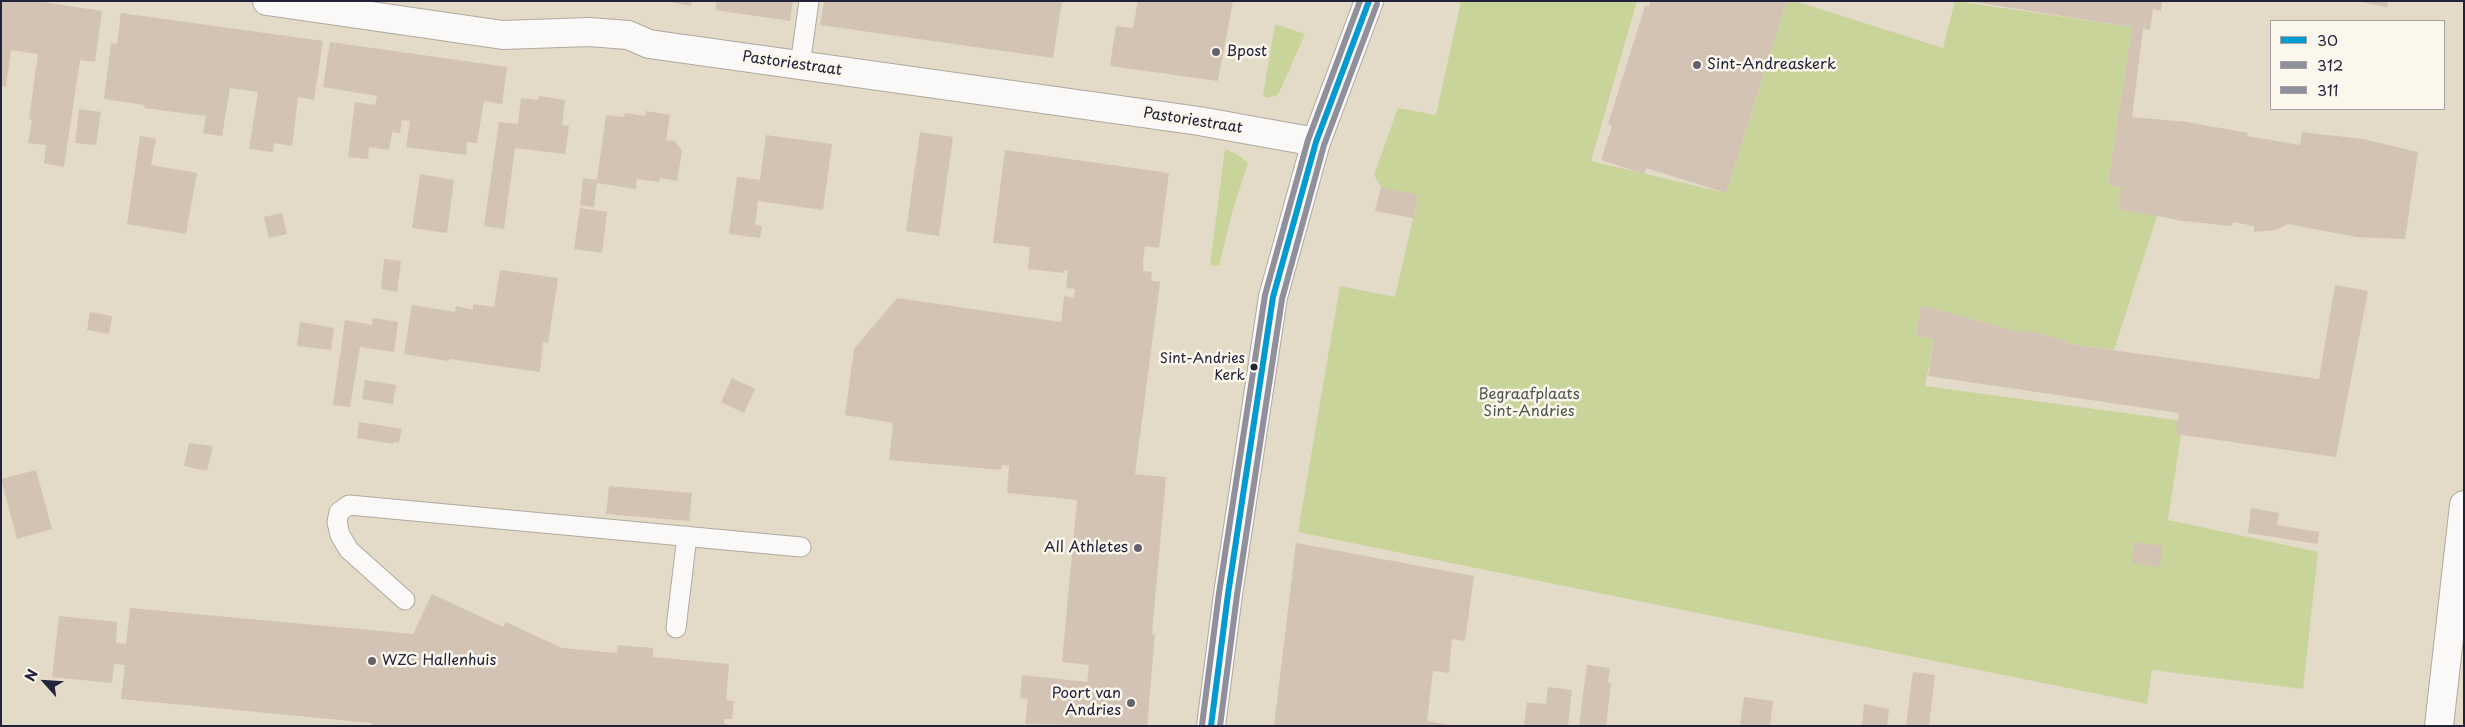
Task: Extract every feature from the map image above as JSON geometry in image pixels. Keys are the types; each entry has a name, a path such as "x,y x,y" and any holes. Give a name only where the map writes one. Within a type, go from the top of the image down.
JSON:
{"street":[{"name":"Pastoriestraat","path":"267,1 503,35 589,32 628,35 650,44 1199,121 1316,142"},
{"path":"1211,726 1228,594 1273,297 1316,142 1369,1"},
{"path":"2439,726 2464,505"}],"lane":[{"path":"800,65 809,1"},
{"path":"405,600 349,550 340,535 337,522 339,512 349,505 801,547"},
{"path":"676,628 687,536"}],"green space":[{"name":"Begraafplaats Sint-Andries","path":"1461,1 1637,1 1591,161 1726,193 1787,1 1795,1 1943,48 1955,1 2132,27 2108,184 2121,188 2118,209 2157,216 2114,350 2069,344 2066,341 2027,330 2026,333 2015,331 1921,305 1916,336 1934,339 1925,386 2183,421 2168,520 2318,552 2303,689 2152,670 2147,704 1298,532 1340,286 1395,297 1418,196 1381,187 1374,175 1398,108 1436,115"},
{"path":"1275,24 1305,34 1278,95 1266,98 1263,95"},
{"path":"1225,149 1238,155 1248,163 1233,209 1219,266 1210,265"}],"building":[{"path":"1,1 36,1 102,11 95,62 80,60 64,167 44,163 46,145 28,143 32,120 29,119 38,54 11,50 6,87 1,86"},
{"path":"665,1 692,1 691,6"},
{"path":"717,1 793,1 790,21 715,10"},
{"path":"824,1 1062,1 1053,58 820,25"},
{"path":"1138,1 1233,1 1218,81 1110,66 1116,26 1133,28"},
{"name":"Sint-Andreaskerk","path":"1650,1 1787,1 1726,193 1646,168 1644,174 1601,160 1612,126 1608,124 1645,6 1649,6"},
{"path":"1967,1 2162,1 2161,11 2153,9 2150,30 2143,29 2132,117 2187,122 2248,133 2247,136 2300,145 2302,132 2363,139 2418,152 2405,239 2356,237 2288,224 2276,230 2254,232 2254,226 2233,222 2232,226 2183,221 2118,209 2121,188 2108,184 2132,27"},
{"path":"2356,1 2388,1 2387,7"},
{"path":"121,13 323,41 314,100 298,97 292,146 274,143 273,152 249,149 258,92 230,88 222,136 203,133 206,116 144,108 145,105 104,99 111,43 117,44"},
{"path":"330,42 507,67 502,104 484,101 477,143 467,142 466,155 406,147 410,121 402,120 400,133 392,132 389,150 369,147 368,159 348,157 355,102 375,105 377,96 323,87"},
{"path":"539,96 565,100 562,125 569,126 565,154 515,148 504,229 484,226 499,122 518,124 521,98 538,100"},
{"path":"79,109 101,112 96,145 75,143"},
{"path":"646,111 670,115 666,140 675,141 682,151 677,181 660,178 659,182 637,179 636,189 597,183 594,207 580,205 583,178 597,180 606,115 624,117 625,113 645,116"},
{"path":"920,132 953,137 939,236 906,231"},
{"path":"766,135 832,144 823,210 758,201 755,225 762,226 760,238 729,234 737,177 760,180"},
{"path":"140,136 156,139 151,165 197,173 186,234 127,224"},
{"path":"1005,150 1169,173 1159,248 1145,246 1143,262 1143,271 1152,272 1151,281 1160,282 1135,474 1166,477 1152,634 1155,634 1147,726 1025,724 1028,699 1020,698 1022,675 1087,682 1089,665 1062,662 1077,500 1007,493 1009,466 1002,465 1001,470 889,460 893,423 845,415 854,349 897,298 1061,322 1064,296 1074,298 1075,289 1066,288 1068,271 1064,270 1064,273 1028,269 1030,247 993,243"},
{"path":"420,174 454,180 447,233 412,228"},
{"path":"1381,187 1418,195 1413,218 1375,211"},
{"path":"580,208 607,212 602,253 574,249"},
{"path":"282,213 287,234 269,238 264,217"},
{"path":"384,259 401,261 397,292 381,289"},
{"path":"500,270 558,278 548,343 543,342 540,372 404,354 412,305 455,312 456,306 473,310 473,304 494,307"},
{"path":"2335,285 2368,291 2336,457 2176,434 2179,413 1928,376 1934,339 1916,336 1921,305 2015,331 2026,333 2027,330 2066,341 2069,344 2319,379"},
{"path":"90,312 112,316 109,334 87,330"},
{"path":"373,318 398,322 394,352 360,347 350,407 333,405 345,320 372,325"},
{"path":"300,322 334,328 331,350 297,346"},
{"path":"732,378 755,389 744,413 721,402"},
{"path":"365,380 396,385 393,404 362,399"},
{"path":"359,422 402,429 399,443 394,442 394,444 357,438"},
{"path":"189,443 213,446 207,471 184,466"},
{"path":"36,470 52,529 17,539 1,479"},
{"path":"609,486 692,493 689,521 606,514"},
{"path":"2251,508 2279,513 2277,525 2319,532 2318,544 2248,533"},
{"path":"2135,542 2162,546 2160,567 2132,563"},
{"path":"1296,543 1474,576 1465,641 1452,639 1449,673 1433,671 1427,721 1454,726 1274,726"},
{"name":"WZC Hallenhuis","path":"432,594 503,627 506,622 562,648 617,653 618,645 653,648 653,657 729,664 726,700 734,701 732,719 724,719 724,723 730,726 370,726 372,723 121,699 125,665 114,664 112,683 52,677 59,616 117,622 116,643 126,644 130,608 413,634"},
{"path":"1587,665 1610,668 1608,682 1611,683 1606,726 1579,726"},
{"path":"1913,672 1935,675 1929,726 1906,726"},
{"path":"1548,687 1572,690 1568,726 1524,726 1527,702 1546,704"},
{"path":"1744,697 1773,701 1770,726 1740,726"},
{"path":"1864,704 1889,709 1887,726 1862,726"}],"transit line":[{"name":"311","path":"1202,725 1219,593 1265,295 1308,140 1360,1"},
{"name":"30","path":"1211,726 1228,594 1273,297 1316,142 1369,1"},
{"name":"312","path":"1220,726 1237,595 1282,299 1324,145 1377,4"}],"place":[{"name":"Bpost","path":"1216,52"},
{"name":"Sint-Andreaskerk","path":"1697,65"},
{"name":"Sint-Andries Kerk","path":"1254,367"},
{"name":"All Athletes","path":"1138,548"},
{"name":"WZC Hallenhuis","path":"372,661"},
{"name":"Poort van Andries","path":"1131,703"}]}
